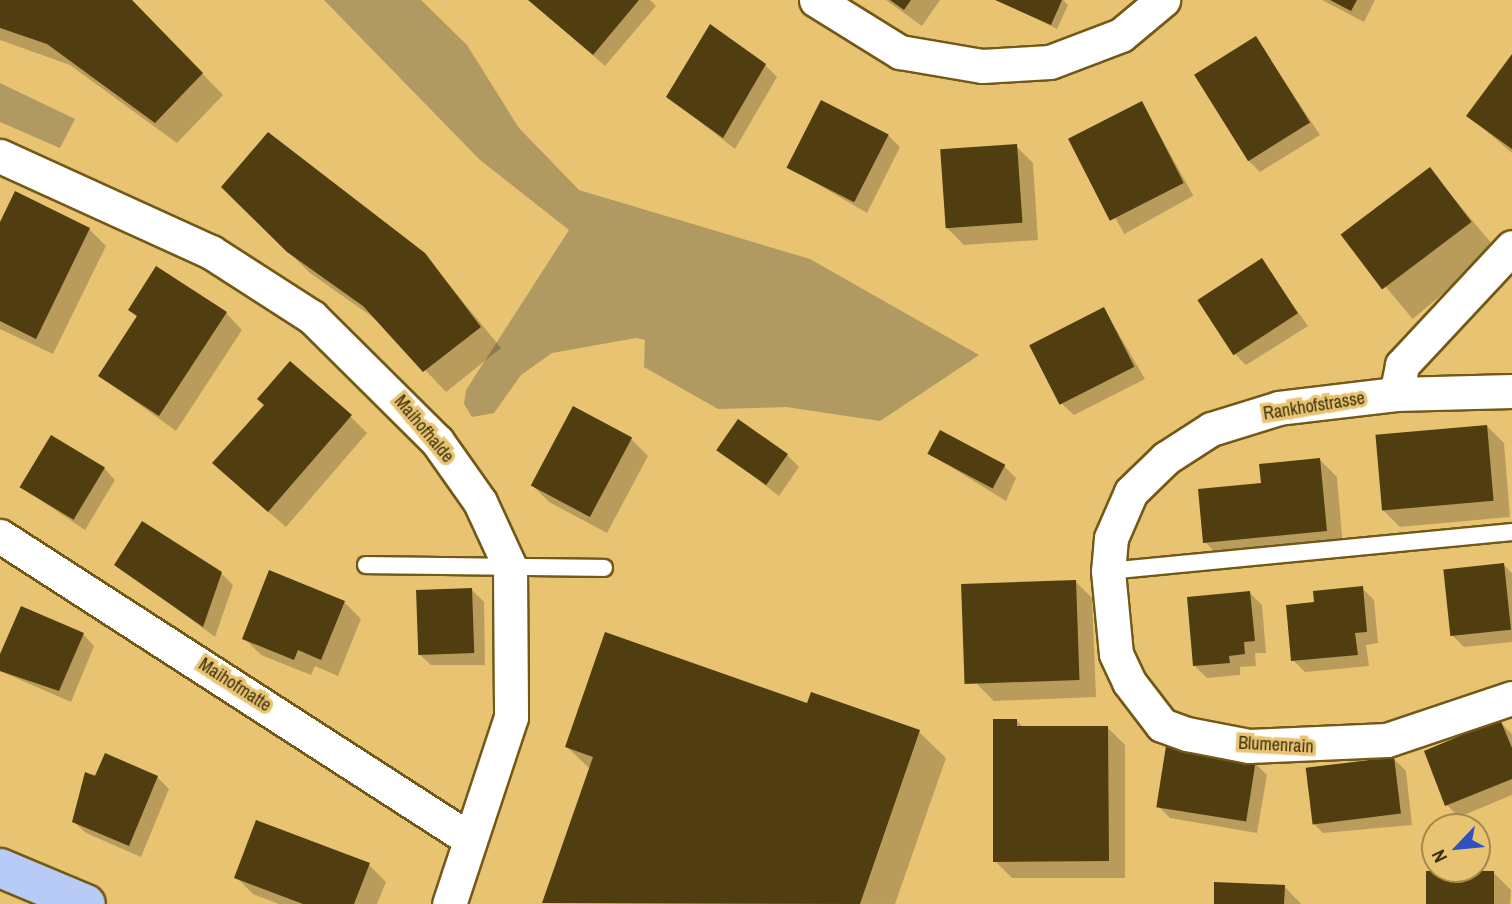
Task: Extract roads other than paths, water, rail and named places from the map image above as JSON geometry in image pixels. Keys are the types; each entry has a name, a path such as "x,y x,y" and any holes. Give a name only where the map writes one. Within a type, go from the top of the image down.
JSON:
{"main road":[{"path":"0,868 86,904"}],"street":[{"path":"816,0 900,52 982,66 1050,62 1121,35 1163,0"},
{"name":"Maihofhalde","path":"0,156 211,253 312,317 437,441 480,502 510,568 512,717 468,838 449,904"},
{"path":"1396,394 1402,365 1512,247"},
{"name":"Rankhofstrasse","path":"1108,571 1111,538 1130,492 1166,458 1211,429 1279,408 1396,394 1512,391"},
{"name":"Maihofmatte","path":"0,536 468,838"},
{"name":"Blumenrain","path":"1108,571 1116,654 1129,682 1162,724 1188,733 1249,746 1387,740 1512,698"}],"lane":[{"path":"1108,571 1512,532"},
{"path":"366,565 604,568"}]}
